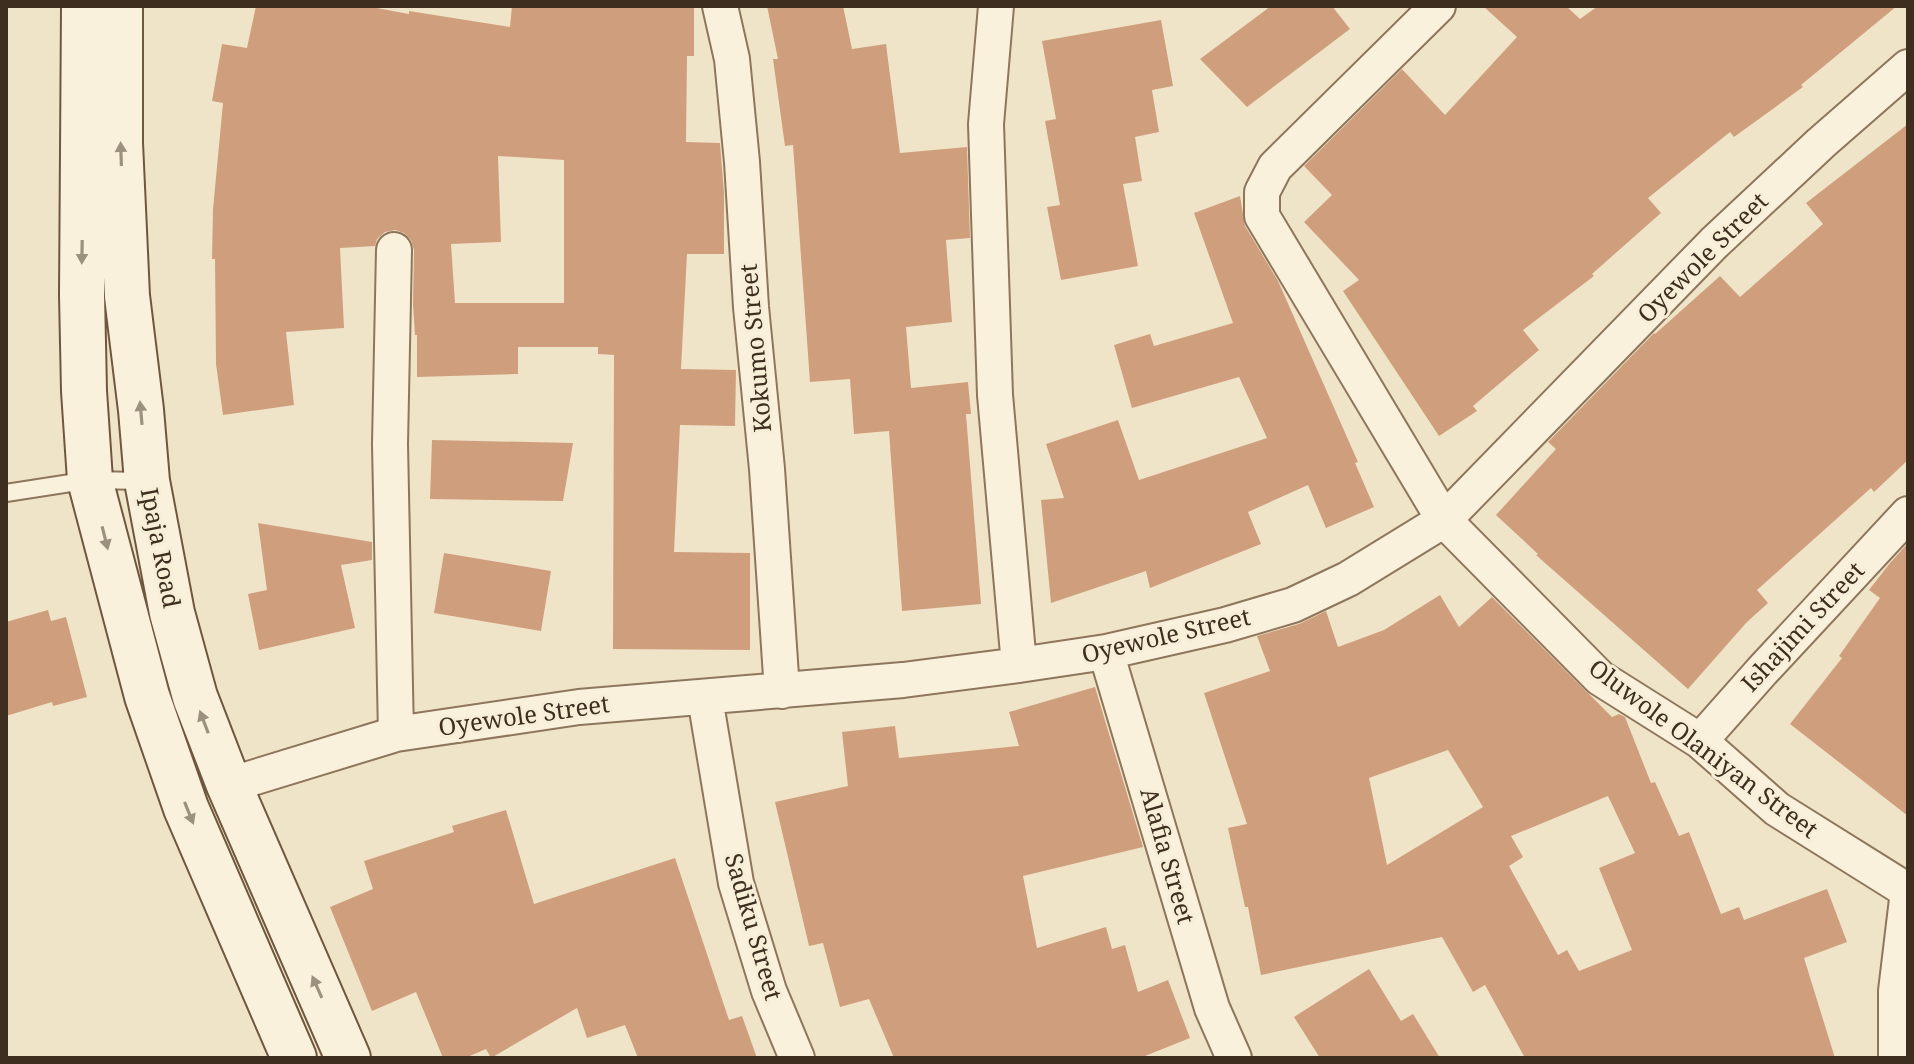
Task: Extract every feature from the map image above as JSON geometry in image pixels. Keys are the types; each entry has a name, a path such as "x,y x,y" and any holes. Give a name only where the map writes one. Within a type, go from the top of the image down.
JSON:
{"main road":[{"name":"Ipaja Road","path":"84,6 82,311 90,480 147,696 186,808 294,1058"},
{"name":"Ipaja Road","path":"120,6 120,143 127,296 147,481 172,613 191,683 229,785 348,1058"}],"street":[{"name":"Kokumo Street","path":"720,6 732,59 742,162 782,691"},
{"path":"996,6 986,124 994,379 1019,665"},
{"name":"Oluwole Olaniyan Street","path":"1438,6 1275,167 1262,192 1262,216 1444,520 1600,678 1700,741 1777,809 1908,891"},
{"name":"Oyewole Street","path":"229,785 396,734 579,707 903,680 1019,665 1106,652 1225,625 1293,605 1348,579 1444,520 1714,243 1908,67"},
{"path":"394,250 390,444 396,734"},
{"name":"Ishajimi Street","path":"1700,741 1908,514"},
{"name":"Alafia Street","path":"1106,652 1212,1008 1234,1058"},
{"name":"Sadiku Street","path":"705,698 736,883 769,991 797,1058"},
{"path":"1896,1058 1896,991 1908,891"}],"lane":[{"path":"6,493 90,480 147,481"}],"building":[{"path":"256,6 366,6 510,27 512,6 694,6 694,56 687,56 686,142 720,143 724,254 687,254 681,369 736,370 735,426 680,425 674,552 750,553 750,650 613,649 614,355 598,354 598,347 518,347 518,374 417,377 414,250 411,240 404,233 395,230 385,232 377,239 375,246 340,248 344,328 286,332 294,405 223,415 216,364 215,259 212,259 213,209 223,103 212,101 222,44 247,48","holes":["498,156 564,160 564,303 455,303 451,244 501,242"]},
{"path":"767,6 843,6 852,49 886,44 900,153 967,147 970,238 946,240 952,322 906,327 911,388 968,382 971,414 966,414 981,604 902,611 889,431 854,434 850,379 810,382 793,145 785,146 773,59 778,59"},
{"path":"1271,6 1332,6 1350,29 1247,107 1200,59"},
{"path":"1483,6 1566,6 1580,19 1598,6 1897,6 1801,85 1803,87 1734,137 1730,132 1648,198 1661,213 1592,274 1594,276 1523,330 1539,350 1473,406 1477,411 1439,436 1343,291 1359,280 1304,222 1332,195 1304,166 1402,69 1445,115 1517,37"},
{"path":"1161,20 1173,86 1152,90 1159,132 1135,137 1142,181 1123,184 1138,266 1061,280 1047,207 1060,205 1045,121 1056,119 1042,41"},
{"path":"1908,124 1908,460 1874,492 1871,488 1757,590 1768,603 1746,623 1688,689 1536,555 1496,515 1556,449 1548,442 1654,333 1720,276 1740,297 1823,224 1806,203"},
{"path":"1240,196 1245,226 1278,281 1358,462 1355,463 1374,507 1326,528 1308,485 1248,512 1261,544 1150,588 1146,571 1051,603 1041,500 1064,498 1046,444 1118,420 1139,480 1267,438 1239,377 1132,408 1114,345 1150,334 1154,346 1233,323 1194,213"},
{"path":"432,440 573,443 563,501 430,499"},
{"path":"258,523 372,542 372,560 341,565 355,628 259,650 248,594 267,590"},
{"path":"1908,543 1908,816 1790,724 1842,658 1839,656 1880,598 1869,590"},
{"path":"444,553 551,571 541,631 434,613"},
{"path":"1440,595 1459,627 1492,597 1612,717 1619,714 1625,717 1651,783 1655,782 1679,836 1689,832 1721,914 1739,907 1744,920 1827,889 1847,942 1804,958 1835,1058 1525,1058 1485,985 1473,992 1442,937 1261,975 1228,828 1247,824 1204,693 1270,671 1257,636 1299,624 1326,611 1338,647 1384,630","holes":["1448,750 1483,807 1387,865 1369,778","1608,796 1635,853 1599,868 1632,950 1579,971 1567,950 1558,955 1509,866 1523,857 1511,836"]},
{"path":"48,610 51,621 66,617 87,697 53,706 52,702 6,716 6,622"},
{"path":"1095,687 1143,847 1023,876 1037,948 1106,927 1112,949 1125,945 1138,992 1168,980 1190,1038 1140,1058 894,1058 869,999 840,1007 823,943 809,946 775,802 848,786 842,732 895,726 899,758 1019,746 1009,712"},
{"path":"506,810 534,904 675,858 729,1020 742,1016 757,1058 638,1058 625,1025 587,1038 577,1008 491,1058 486,1049 465,1058 443,1058 416,992 372,1011 330,907 373,889 364,861 454,832 452,826"},
{"path":"1369,969 1401,1021 1413,1014 1440,1058 1320,1058 1294,1017"}]}
